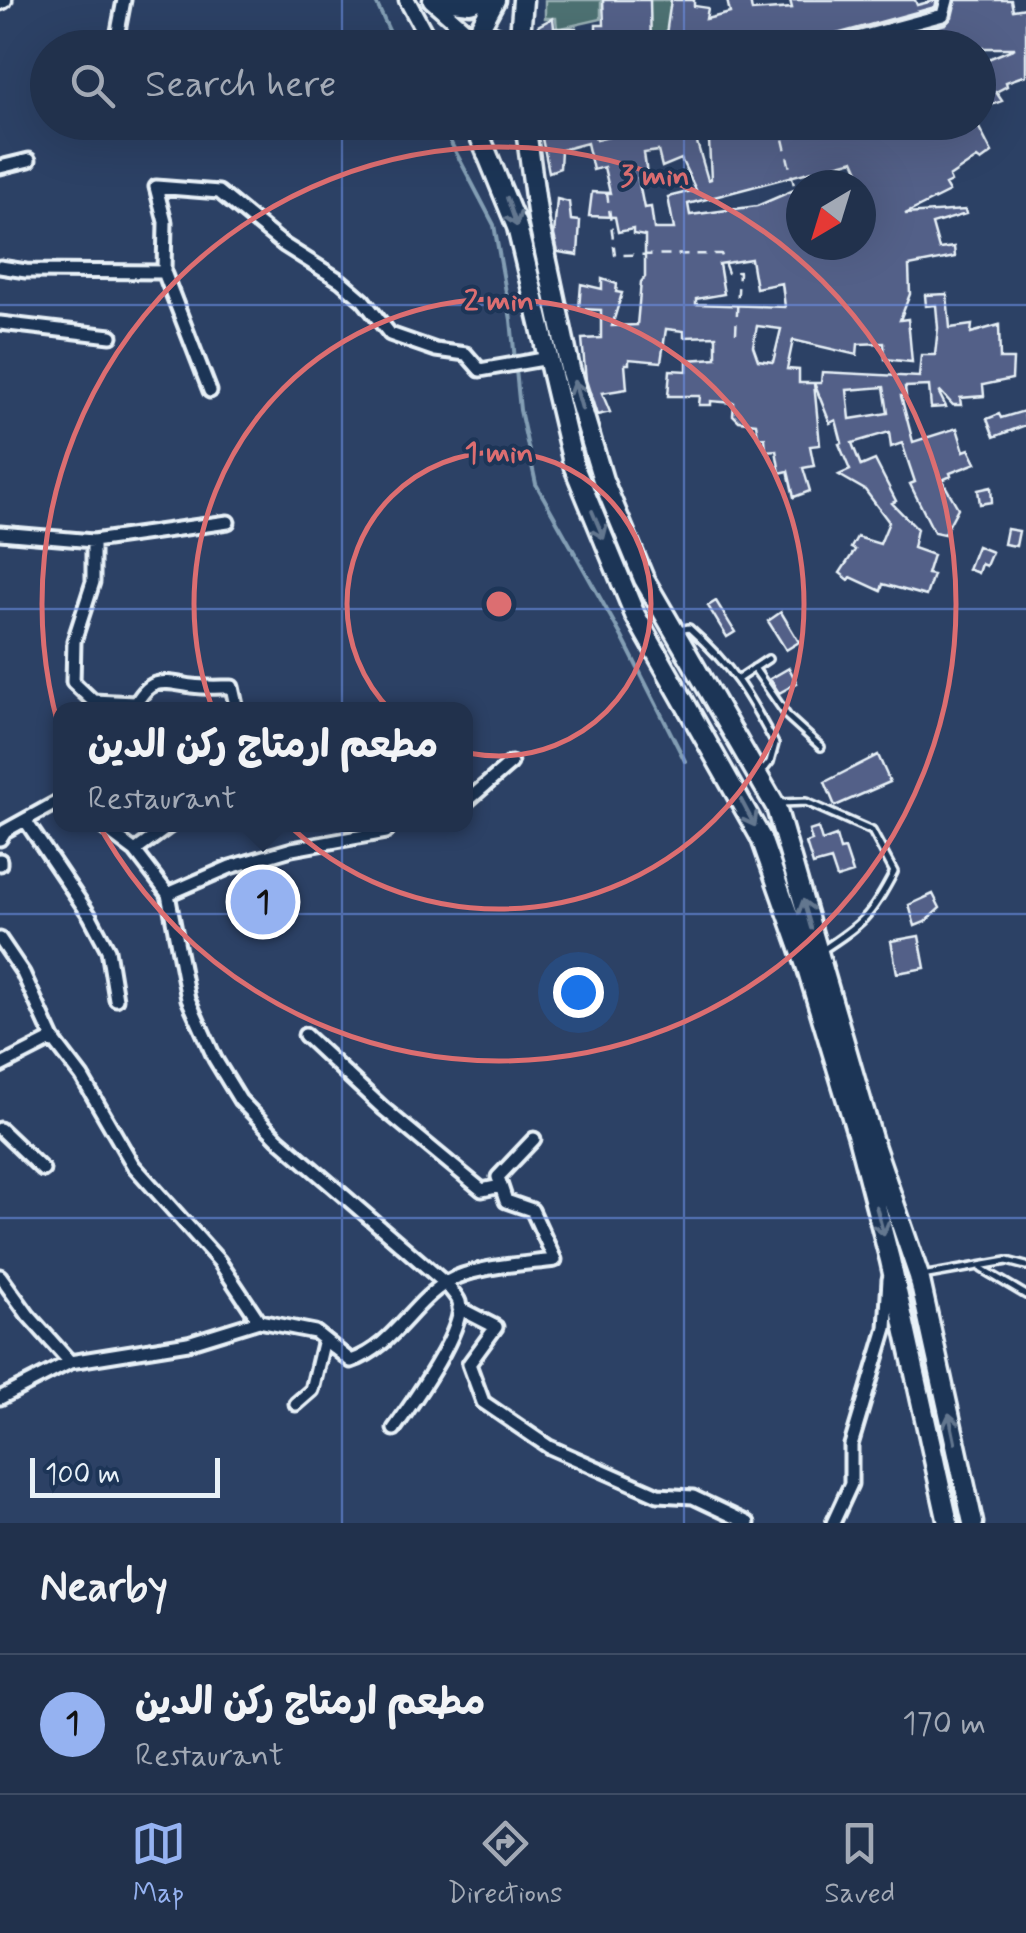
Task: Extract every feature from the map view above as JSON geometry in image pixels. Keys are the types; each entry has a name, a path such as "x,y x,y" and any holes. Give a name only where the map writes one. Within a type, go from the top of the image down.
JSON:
{"main road":[{"path":"442,0 480,0"},
{"path":"474,30 495,0"},
{"path":"521,30 524,0"},
{"path":"481,140 517,228 574,467 636,615 762,838 818,1006 890,1260 948,1523"},
{"path":"527,140 538,219 581,406 603,480 622,529 673,631 773,803 874,1142 920,1276 973,1523"}],"street":[{"path":"118,30 124,0"},
{"path":"408,0 424,30"},
{"path":"431,0 459,30"},
{"path":"887,30 943,15 948,0"},
{"path":"0,167 29,160"},
{"path":"210,391 164,272 165,222 156,187 219,192 284,246 341,281 363,300 390,334 436,350 466,354 480,370 548,358"},
{"path":"0,267 164,272"},
{"path":"0,323 111,336"},
{"path":"0,533 93,541 228,522"},
{"path":"93,541 93,582 74,642 73,682 93,701 101,702"},
{"path":"137,702 150,685 165,680 194,687 232,687 235,702"},
{"path":"473,796 511,763"},
{"path":"0,839 5,831 53,804"},
{"path":"25,820 90,916 108,950 116,998"},
{"path":"110,832 136,850 168,894 188,999 215,1059 240,1100 292,1152 445,1282 458,1301 459,1316 428,1383 394,1429"},
{"path":"136,850 161,832"},
{"path":"168,894 230,867 292,848 386,832"},
{"path":"0,939 24,973 53,1039 82,1077 132,1166 219,1262 259,1321"},
{"path":"305,1035 384,1110 482,1190 501,1186"},
{"path":"0,1066 53,1039"},
{"path":"0,1130 43,1170"},
{"path":"0,1398 70,1362 188,1343 259,1321 315,1332 351,1361 371,1355 445,1282 462,1275 555,1260 532,1210 506,1201 498,1176 534,1140"},
{"path":"834,1523 851,1484 851,1445 886,1328 890,1260"},
{"path":"0,1276 70,1362"},
{"path":"459,1308 496,1327 469,1364 484,1402 549,1447 658,1495 693,1498 748,1523"},
{"path":"296,1404 312,1390 324,1339"}],"lane":[{"path":"673,631 690,628 724,658 738,680 775,744 770,762 759,776"},
{"path":"738,680 768,659"},
{"path":"754,668 788,717 821,747"},
{"path":"773,803 806,802 872,831 894,872 876,909 818,953"},
{"path":"920,1276 1007,1261 1026,1266"},
{"path":"979,1267 1026,1295"}],"path":[{"path":"783,140 790,170"},
{"path":"608,192 615,255 721,254 728,272 739,272 736,333"}],"green space":[{"path":"545,0 601,0 601,19 557,29 556,18 545,18"},
{"path":"650,0 671,0 668,30 648,30"}],"building":[{"path":"603,0 650,0 651,30 596,30 596,25 604,25"},
{"path":"671,0 694,0 694,6 708,8 706,19 730,13 727,0 750,0 752,11 792,8 790,0 915,0 917,5 937,0 935,7 851,30 667,30"},
{"path":"956,0 1011,0 1013,10 1026,8 1026,75 1006,82 1007,86 996,92 996,56 1015,48 996,48 996,30 924,30 946,24"},
{"path":"553,18 554,28 576,28 539,30 538,26"},
{"path":"542,140 696,140 708,180 709,140 985,140 992,153 949,177 951,182 945,185 949,192 905,214 965,210 966,214 932,224 939,249 954,247 955,257 909,266 910,294 900,320 908,319 912,362 885,359 884,343 858,344 857,355 793,340 787,369 799,370 799,383 814,383 820,445 810,446 814,466 803,468 810,491 794,497 788,471 780,473 776,450 766,451 765,438 758,437 756,423 739,421 733,415 734,403 711,401 711,405 699,405 700,396 668,396 670,370 687,371 687,360 716,358 716,336 684,337 684,331 666,329 661,362 629,359 629,364 625,364 627,389 602,393 610,412 597,415 586,380 582,339 601,338 601,310 579,309 581,284 602,289 602,279 617,284 616,292 622,293 612,326 637,325 641,282 645,277 645,236 633,234 633,229 618,232 615,217 589,216 592,192 610,193 604,167 593,170 587,143 561,150 560,168 549,172","holes":["658,151 662,167 681,159 696,190 668,197 674,229 654,229 651,207 644,208 638,178 647,174 644,153","751,259 756,288 782,283 785,307 696,304 696,299 724,294 719,264","757,326 781,329 773,362 758,360 753,346"]},
{"path":"557,199 569,202 571,220 580,221 578,255 558,252 554,235"},
{"path":"947,294 950,328 972,325 971,333 999,325 1000,359 1013,359 1012,379 983,385 984,396 960,398 961,405 953,405 941,392 946,407 931,408 929,386 905,387 906,396 901,396 913,442 957,428 964,451 969,449 976,463 942,480 958,508 944,534 934,532 910,484 915,482 902,443 891,447 889,432 852,443 861,466 875,460 896,501 892,503 917,529 913,548 933,555 927,574 933,575 926,596 883,584 881,591 840,573 855,550 851,548 857,537 880,544 889,522 865,490 839,475 850,470 839,444 842,443 836,420 830,423 814,383 821,383 822,372 919,377 921,355 935,355 938,328 936,305 926,306 925,295","holes":["884,387 888,413 850,419 847,390"]},
{"path":"1024,411 1026,425 994,437 987,419"},
{"path":"991,487 992,502 980,504 978,490"},
{"path":"1007,529 1019,531 1016,546 1004,544"},
{"path":"977,546 992,552 978,573 968,569"},
{"path":"716,601 735,632 727,637 708,606"},
{"path":"781,612 799,642 786,650 768,621"},
{"path":"789,668 797,683 779,693 770,679"},
{"path":"878,755 890,782 835,806 825,782"},
{"path":"818,828 822,841 836,836 853,873 837,878 831,860 813,865 806,843 812,841 809,831"},
{"path":"933,894 940,908 915,926 909,905"},
{"path":"919,936 925,968 897,973 891,941"}],"waterway":[{"path":"375,0 389,30"},
{"path":"449,140 494,225 511,320 520,410 536,484 622,637 685,761"}],"place":[{"name":"مطعم ارمتاج ركن الدين","path":"263,902"}]}
